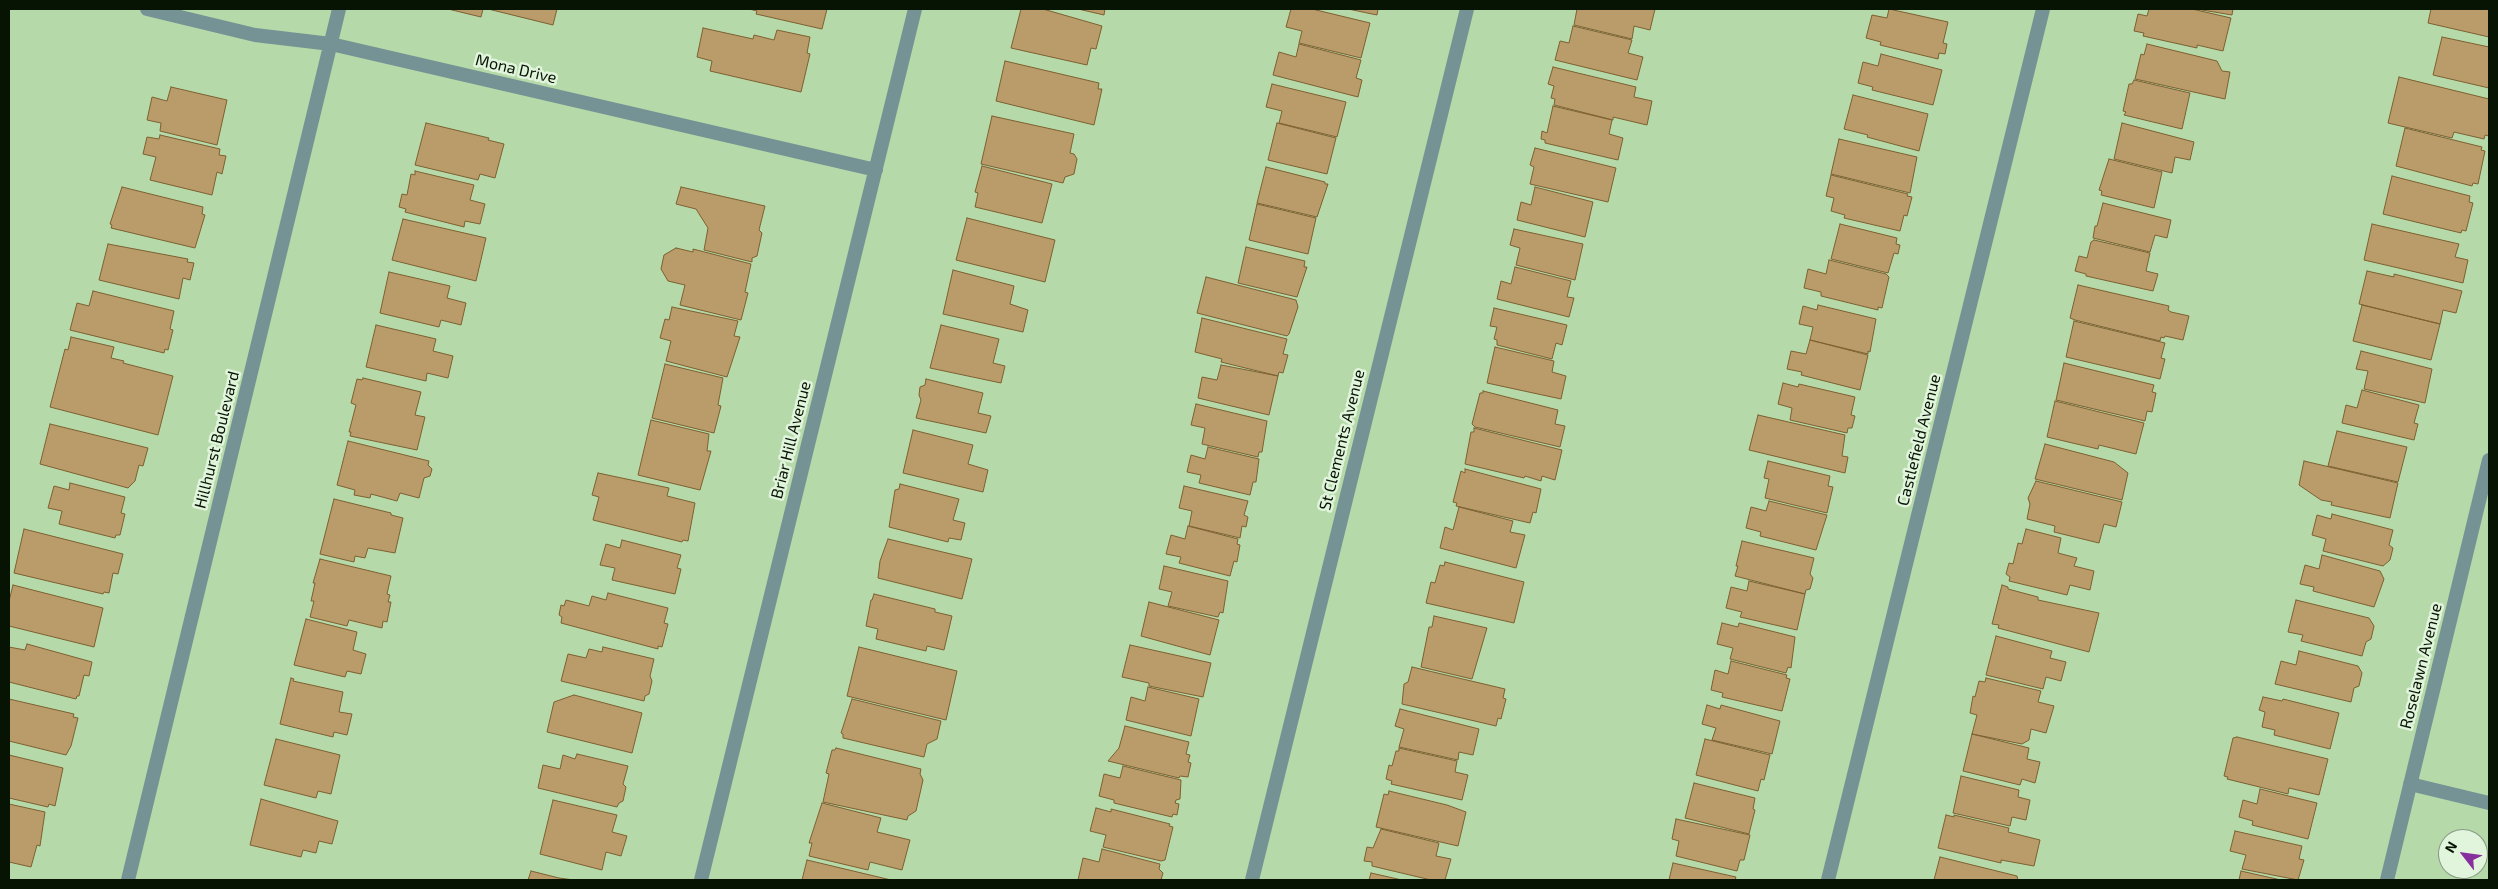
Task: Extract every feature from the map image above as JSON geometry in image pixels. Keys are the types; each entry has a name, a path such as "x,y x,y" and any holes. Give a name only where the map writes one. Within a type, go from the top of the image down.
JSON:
{"street":[{"name":"Mona Drive","path":"148,9 255,34 331,44 876,170"},
{"name":"Hillhurst Boulevard","path":"128,880 339,9"},
{"name":"Briar Hill Avenue","path":"701,880 914,9"},
{"name":"St Clements Avenue","path":"1252,880 1466,9"},
{"name":"Castlefield Avenue","path":"1828,880 2043,9"},
{"name":"Roselawn Avenue","path":"2387,880 2489,460"},
{"path":"2410,784 2489,803"}],"building":[{"path":"448,9 483,9 481,17"},
{"path":"488,9 557,9 553,25"},
{"path":"749,9 827,9 822,29 756,14 757,11"},
{"path":"1021,9 1043,9 1102,26 1096,49 1091,48 1087,65 1011,48"},
{"path":"1078,9 1105,9 1104,15"},
{"path":"1291,9 1312,9 1370,23 1361,58 1299,43 1302,31 1286,27"},
{"path":"1348,9 1378,9 1377,15"},
{"path":"1577,9 1655,9 1650,30 1634,26 1632,39 1574,25"},
{"path":"1889,9 1948,22 1943,43 1947,44 1945,54 1939,53 1938,59 1880,45 1881,42 1866,38 1872,15 1887,18"},
{"path":"2149,9 2192,9 2231,18 2223,51 2197,45 2197,48 2143,36 2144,33 2134,31 2138,14 2147,16"},
{"path":"2196,9 2233,9 2232,15"},
{"path":"2431,9 2489,9 2489,37 2428,23"},
{"path":"1573,26 1632,40 1628,53 1643,57 1637,80 1555,60 1560,41 1569,43"},
{"path":"703,28 753,39 754,35 774,40 777,30 810,37 807,53 810,54 801,92 710,71 712,61 697,57"},
{"path":"2442,37 2489,47 2489,88 2433,75"},
{"path":"1299,44 1361,60 1356,78 1362,80 1358,97 1273,75 1279,52 1296,57"},
{"path":"2147,44 2217,61 2222,71 2230,72 2225,99 2135,79 2141,54 2144,55"},
{"path":"1881,54 1942,70 1933,105 1872,90 1873,87 1858,83 1863,62 1878,66"},
{"path":"1005,61 1099,83 1098,89 1102,89 1094,125 996,101"},
{"path":"1553,67 1636,87 1634,97 1652,101 1647,125 1613,117 1613,120 1554,105 1555,99 1551,98 1554,86 1548,84"},
{"path":"2399,77 2489,99 2489,136 2485,135 2484,139 2454,132 2452,138 2388,123"},
{"path":"2134,80 2190,93 2182,129 2124,115 2126,112 2123,111 2129,84 2132,84"},
{"path":"1272,84 1346,102 1337,137 1279,123 1282,111 1266,107"},
{"path":"171,87 227,100 217,145 160,131 161,123 147,120 152,97 167,101"},
{"path":"1853,95 1928,114 1919,151 1844,129"},
{"path":"1553,106 1612,120 1609,134 1623,138 1618,160 1545,143 1545,140 1541,139 1542,131 1547,133"},
{"path":"992,116 1074,134 1070,153 1074,154 1077,159 1074,174 1065,177 1063,183 981,164"},
{"path":"426,123 489,138 488,140 504,144 495,178 480,174 478,180 415,165"},
{"path":"1277,123 1336,138 1327,174 1268,160"},
{"path":"2122,123 2194,142 2190,160 2175,157 2172,173 2114,159"},
{"path":"2405,128 2482,147 2481,150 2485,151 2478,184 2473,183 2472,186 2396,166"},
{"path":"160,135 220,149 219,155 226,156 222,174 217,172 212,195 150,180 156,157 143,154 147,137 159,139"},
{"path":"1839,139 1917,157 1910,193 1831,174"},
{"path":"1535,148 1616,168 1608,202 1530,184 1534,167 1530,165"},
{"path":"2109,159 2162,172 2154,208 2101,195 2102,191 2099,190"},
{"path":"982,166 1052,184 1042,223 975,207 978,193 975,192"},
{"path":"1266,167 1328,184 1317,217 1257,203"},
{"path":"415,171 474,185 470,200 485,204 480,224 465,221 464,227 405,212 406,209 399,207 402,194 407,195 411,174 415,175"},
{"path":"1831,175 1908,194 1907,196 1912,197 1907,216 1904,215 1900,231 1844,218 1845,215 1831,211 1834,198 1826,196"},
{"path":"2392,176 2470,196 2469,202 2473,203 2466,231 2462,230 2461,233 2383,214"},
{"path":"122,187 203,207 202,214 205,215 195,248 111,228 112,225 110,224"},
{"path":"681,187 765,206 759,230 762,233 757,256 752,258 752,262 704,250 708,228 696,209 676,204"},
{"path":"1535,187 1593,202 1585,237 1517,220 1521,202 1531,205"},
{"path":"2103,203 2171,220 2167,238 2155,235 2150,252 2093,238"},
{"path":"1257,204 1316,218 1308,254 1249,240"},
{"path":"967,218 1055,240 1045,282 956,260"},
{"path":"403,219 486,238 476,281 392,260"},
{"path":"1840,224 1897,238 1896,244 1900,245 1898,254 1894,253 1888,273 1831,259"},
{"path":"2372,224 2459,244 2455,257 2468,260 2463,283 2364,260"},
{"path":"1514,229 1583,244 1575,280 1516,265 1520,248 1510,245"},
{"path":"2094,240 2150,253 2146,271 2158,274 2153,291 2086,276 2086,274 2075,271 2079,256 2087,258 2091,242"},
{"path":"108,244 188,259 187,262 194,263 190,280 183,278 179,299 99,280"},
{"path":"1246,247 1305,261 1304,267 1307,267 1297,297 1238,283"},
{"path":"676,248 693,252 693,249 751,264 745,292 748,293 741,320 680,305 685,285 668,281 661,269 664,255"},
{"path":"1829,260 1886,274 1889,277 1882,308 1878,307 1878,310 1821,296 1821,292 1804,288 1808,269 1826,274"},
{"path":"1515,267 1571,281 1567,297 1574,298 1569,317 1497,299 1501,281 1511,284"},
{"path":"953,270 1014,286 1010,304 1028,310 1023,332 943,314"},
{"path":"2367,271 2394,277 2394,274 2462,291 2456,313 2443,310 2440,324 2359,304"},
{"path":"389,272 450,286 447,298 466,303 461,325 441,320 439,327 380,313"},
{"path":"1206,277 1296,300 1298,307 1289,334 1287,336 1197,313"},
{"path":"2078,285 2169,306 2168,310 2171,312 2189,316 2183,340 2165,336 2164,338 2161,337 2160,341 2070,318"},
{"path":"93,291 174,311 170,329 173,330 168,350 165,349 164,353 70,330 77,303 89,306"},
{"path":"1818,305 1876,319 1870,352 1868,351 1868,354 1810,340 1813,327 1799,324 1803,306 1817,310"},
{"path":"2362,305 2440,324 2431,360 2353,341"},
{"path":"672,307 738,321 734,336 740,337 727,377 666,361 671,341 660,338 665,319 669,320"},
{"path":"1494,308 1567,325 1562,345 1556,343 1552,359 1497,345 1497,340 1494,339 1497,327 1490,326"},
{"path":"1202,318 1287,339 1283,354 1288,355 1283,373 1279,372 1278,376 1221,362 1222,359 1195,352"},
{"path":"2074,321 2165,343 2161,358 2165,359 2160,379 2066,357"},
{"path":"376,325 436,339 433,351 453,356 448,378 427,373 426,381 366,367"},
{"path":"941,325 999,339 993,363 1005,366 1001,383 930,368"},
{"path":"71,337 114,347 111,358 173,376 158,435 50,407 65,349 68,350"},
{"path":"1810,340 1868,355 1860,390 1801,375 1802,372 1787,369 1791,351 1806,354"},
{"path":"1495,347 1554,361 1552,372 1566,376 1561,399 1487,383"},
{"path":"2361,351 2432,369 2425,403 2364,389 2368,371 2356,369"},
{"path":"2064,363 2154,385 2152,392 2156,393 2152,412 2147,411 2145,421 2056,400"},
{"path":"665,364 723,378 718,405 721,406 714,433 652,418"},
{"path":"1221,365 1278,376 1269,415 1198,398 1202,377 1217,380"},
{"path":"363,378 421,392 415,415 425,417 417,450 350,436 351,432 349,432 356,405 351,403 357,379 362,380"},
{"path":"926,379 983,393 978,413 991,416 986,433 916,418 921,400 919,395 920,387 925,385"},
{"path":"1783,383 1798,387 1799,384 1855,397 1851,415 1855,416 1852,428 1848,428 1847,433 1790,420 1792,408 1778,404"},
{"path":"2362,390 2419,405 2414,423 2418,424 2414,440 2342,423 2346,405 2357,408"},
{"path":"1483,391 1558,410 1555,424 1565,426 1560,447 1475,427 1472,424 1480,393 1483,393"},
{"path":"2055,401 2144,423 2136,454 2099,445 2098,449 2047,437"},
{"path":"1196,404 1267,421 1262,452 1259,452 1258,457 1202,444 1205,428 1191,425"},
{"path":"1758,415 1845,435 1842,456 1848,457 1845,473 1749,450"},
{"path":"651,420 709,434 707,451 711,451 700,490 638,475"},
{"path":"50,424 148,448 143,466 139,465 135,481 128,488 40,464"},
{"path":"1474,428 1562,450 1555,480 1542,476 1541,481 1525,476 1524,478 1465,464 1471,432 1474,432"},
{"path":"913,430 973,445 968,464 988,470 983,492 903,473"},
{"path":"2337,431 2407,447 2398,482 2328,466"},
{"path":"348,441 429,461 428,465 432,469 430,476 424,478 419,498 400,493 397,501 371,494 370,498 354,495 355,490 337,485"},
{"path":"2045,444 2114,462 2128,473 2122,500 2035,479"},
{"path":"1208,447 1259,459 1256,482 1253,482 1250,495 1199,483 1201,475 1187,472 1191,455 1205,459"},
{"path":"1768,461 1830,476 1828,486 1833,487 1827,513 1765,498 1769,479 1764,478"},
{"path":"2304,461 2398,483 2390,518 2331,505 2332,502 2321,500 2299,485"},
{"path":"1465,469 1541,489 1536,513 1533,512 1530,523 1456,506 1457,503 1453,502 1461,471 1465,473"},
{"path":"598,473 669,488 667,496 695,503 688,541 683,540 682,542 593,520 599,497 592,495"},
{"path":"2036,481 2122,502 2116,527 2104,524 2099,543 2054,532 2055,526 2027,519 2030,504 2028,498"},
{"path":"70,483 125,497 121,513 125,514 120,535 116,535 115,538 59,524 62,511 48,508 54,486 69,490"},
{"path":"900,484 959,499 953,520 965,523 961,540 949,538 948,542 889,527 895,490 899,489"},
{"path":"1184,486 1248,501 1244,515 1248,517 1246,527 1242,526 1240,538 1189,526 1192,511 1179,508"},
{"path":"334,499 391,513 391,515 403,518 395,553 368,548 365,558 355,556 354,562 320,554"},
{"path":"1769,501 1827,515 1816,550 1760,536 1761,532 1746,528 1751,507 1766,511"},
{"path":"1459,507 1513,521 1510,532 1525,535 1516,568 1440,548 1445,527 1453,530"},
{"path":"2332,514 2393,530 2389,545 2393,548 2390,560 2383,566 2323,551 2326,539 2312,535 2317,515 2331,519"},
{"path":"1188,526 1238,539 1237,544 1240,545 1237,562 1234,561 1230,576 1179,563 1181,557 1166,554 1171,535 1185,539"},
{"path":"24,529 123,554 118,574 113,573 109,593 104,592 103,594 14,573"},
{"path":"2026,529 2061,538 2058,553 2077,558 2074,566 2094,571 2090,590 2070,585 2067,595 2009,581 2010,577 2006,574 2009,563 2013,564 2018,543 2022,544"},
{"path":"888,539 972,559 962,599 878,578 880,561"},
{"path":"622,540 681,555 677,568 681,569 675,594 612,580 615,568 600,565 606,544 620,548"},
{"path":"1742,541 1814,558 1810,574 1813,578 1810,589 1806,590 1805,594 1735,576"},
{"path":"2322,555 2380,571 2384,579 2374,607 2313,591 2314,587 2300,584 2305,565 2319,569"},
{"path":"320,559 391,576 387,594 390,595 388,602 391,602 387,622 383,621 382,628 349,620 347,626 310,617 314,601 311,601 315,583 313,583"},
{"path":"1445,562 1524,582 1514,623 1426,603 1431,582 1435,583 1440,565 1444,566"},
{"path":"1164,566 1228,581 1223,613 1220,612 1218,617 1168,606 1172,592 1159,589"},
{"path":"1749,581 1805,594 1797,630 1740,617 1742,612 1726,608 1731,587 1747,591"},
{"path":"13,585 103,608 94,647 9,626 9,601"},
{"path":"2002,585 2008,587 2008,589 2038,597 2038,600 2099,613 2089,652 1998,628 1999,625 1992,624"},
{"path":"608,593 668,608 664,623 668,624 662,647 658,646 658,649 561,623 562,617 559,615 561,605 564,606 566,600 589,606 592,596 606,600"},
{"path":"874,594 935,609 935,612 952,616 944,650 927,646 926,651 876,639 878,629 866,626"},
{"path":"2296,600 2369,618 2374,626 2371,639 2366,642 2362,656 2301,641 2303,635 2288,632"},
{"path":"1149,602 1219,620 1210,655 1141,636"},
{"path":"1434,616 1487,628 1472,679 1421,667 1429,627 1432,627"},
{"path":"306,619 357,632 353,650 366,654 361,674 347,671 345,677 294,665"},
{"path":"1722,623 1738,627 1739,623 1795,637 1791,668 1788,667 1786,673 1730,659 1733,648 1717,644"},
{"path":"1996,636 2052,651 2050,658 2066,662 2061,681 2046,677 2043,689 1986,675"},
{"path":"27,644 92,662 89,676 84,675 79,696 76,699 9,682 9,647 25,650"},
{"path":"1130,645 1211,663 1203,697 1149,686 1149,683 1122,677"},
{"path":"603,647 654,659 650,676 652,681 649,694 645,696 644,701 561,681 568,654 586,658 589,649 602,652"},
{"path":"859,647 957,671 946,720 847,696"},
{"path":"2299,651 2358,666 2362,673 2359,686 2354,688 2351,702 2275,684 2281,661 2296,665"},
{"path":"1731,661 1787,675 1786,678 1790,679 1782,711 1722,697 1723,693 1711,690 1715,670 1728,674"},
{"path":"1412,667 1505,689 1503,698 1506,699 1501,719 1498,718 1496,726 1402,704 1404,684 1408,682"},
{"path":"291,678 294,679 293,681 343,692 339,712 352,714 347,735 334,732 333,737 280,724"},
{"path":"1986,678 2041,691 2038,702 2054,706 2046,733 2031,729 2029,740 2022,744 1972,734 1977,715 1970,713 1973,696 1975,697 1979,681 1985,682"},
{"path":"1148,687 1199,699 1191,736 1126,720 1131,697 1145,701"},
{"path":"574,695 642,713 632,753 547,732 554,702"},
{"path":"2263,697 2282,701 2283,699 2339,713 2330,749 2274,735 2275,730 2262,727 2265,712 2259,710"},
{"path":"9,699 74,714 73,717 78,718 71,746 66,755 9,741"},
{"path":"852,699 941,721 937,739 927,744 924,757 843,738 841,733"},
{"path":"1707,705 1720,709 1721,705 1780,721 1772,754 1712,740 1716,728 1702,724"},
{"path":"1400,709 1479,729 1473,755 1459,752 1458,760 1399,747 1404,729 1395,726"},
{"path":"1125,726 1189,742 1186,754 1190,755 1188,762 1191,763 1188,777 1180,776 1179,778 1108,761 1119,748"},
{"path":"1972,734 2029,748 2027,759 2040,762 2035,783 2022,779 2020,785 1963,771"},
{"path":"2237,737 2328,759 2319,795 2289,788 2288,794 2227,779 2228,777 2224,776 2233,738"},
{"path":"276,739 340,755 331,794 318,791 316,798 264,785"},
{"path":"1705,739 1770,755 1764,780 1761,779 1758,791 1696,775"},
{"path":"836,748 921,769 920,774 923,780 916,811 908,816 907,820 823,802 829,774 826,773 832,750"},
{"path":"1399,748 1457,761 1455,772 1468,775 1462,800 1391,784 1392,781 1386,779 1389,765 1392,766 1396,751 1399,751"},
{"path":"577,754 628,766 623,784 626,787 623,801 617,807 538,788 543,765 560,769 563,755 575,759"},
{"path":"9,755 63,768 55,806 49,804 48,807 9,798"},
{"path":"1123,766 1181,780 1180,799 1176,800 1175,803 1179,804 1177,815 1173,814 1172,817 1114,803 1114,800 1099,796 1104,774 1120,778"},
{"path":"1961,776 2019,790 2018,797 2030,800 2026,820 2012,817 2010,826 1953,813"},
{"path":"1694,783 1755,798 1753,809 1755,810 1749,834 1685,818"},
{"path":"2260,789 2317,803 2308,839 2252,825 2253,821 2239,817 2243,800 2257,804"},
{"path":"1389,791 1447,805 1466,812 1458,846 1376,827 1384,794 1388,795"},
{"path":"261,799 338,821 332,844 319,841 316,853 303,850 301,857 250,845"},
{"path":"553,800 617,815 612,832 627,836 621,856 606,852 602,870 540,854"},
{"path":"822,803 881,818 877,832 910,840 902,870 870,862 868,870 809,856 812,843 809,843"},
{"path":"9,804 45,812 40,846 37,845 31,867 9,862"},
{"path":"1096,808 1111,812 1111,809 1170,824 1169,826 1173,827 1165,860 1161,861 1103,847 1106,835 1090,831"},
{"path":"1946,815 1954,817 1954,815 2009,828 2008,832 2040,840 2034,866 2001,860 2001,863 1938,848"},
{"path":"1676,819 1750,835 1744,860 1740,860 1737,871 1676,856 1679,841 1672,839"},
{"path":"1381,829 1439,843 1436,856 1451,859 1445,880 1431,880 1372,866 1372,862 1364,861 1367,847 1373,848"},
{"path":"2235,831 2302,846 2299,859 2304,860 2298,880 2242,869 2246,855 2230,851"},
{"path":"1102,849 1160,864 1159,869 1163,873 1161,880 1078,880 1083,858 1099,862"},
{"path":"1940,857 2017,876 2018,880 1934,880"},
{"path":"807,860 891,880 802,880"},
{"path":"1673,863 1736,877 1735,880 1669,880"},
{"path":"531,871 559,878 574,880 528,880"},
{"path":"2241,871 2281,880 2239,880"},
{"path":"1371,873 1402,880 1369,880"}]}
